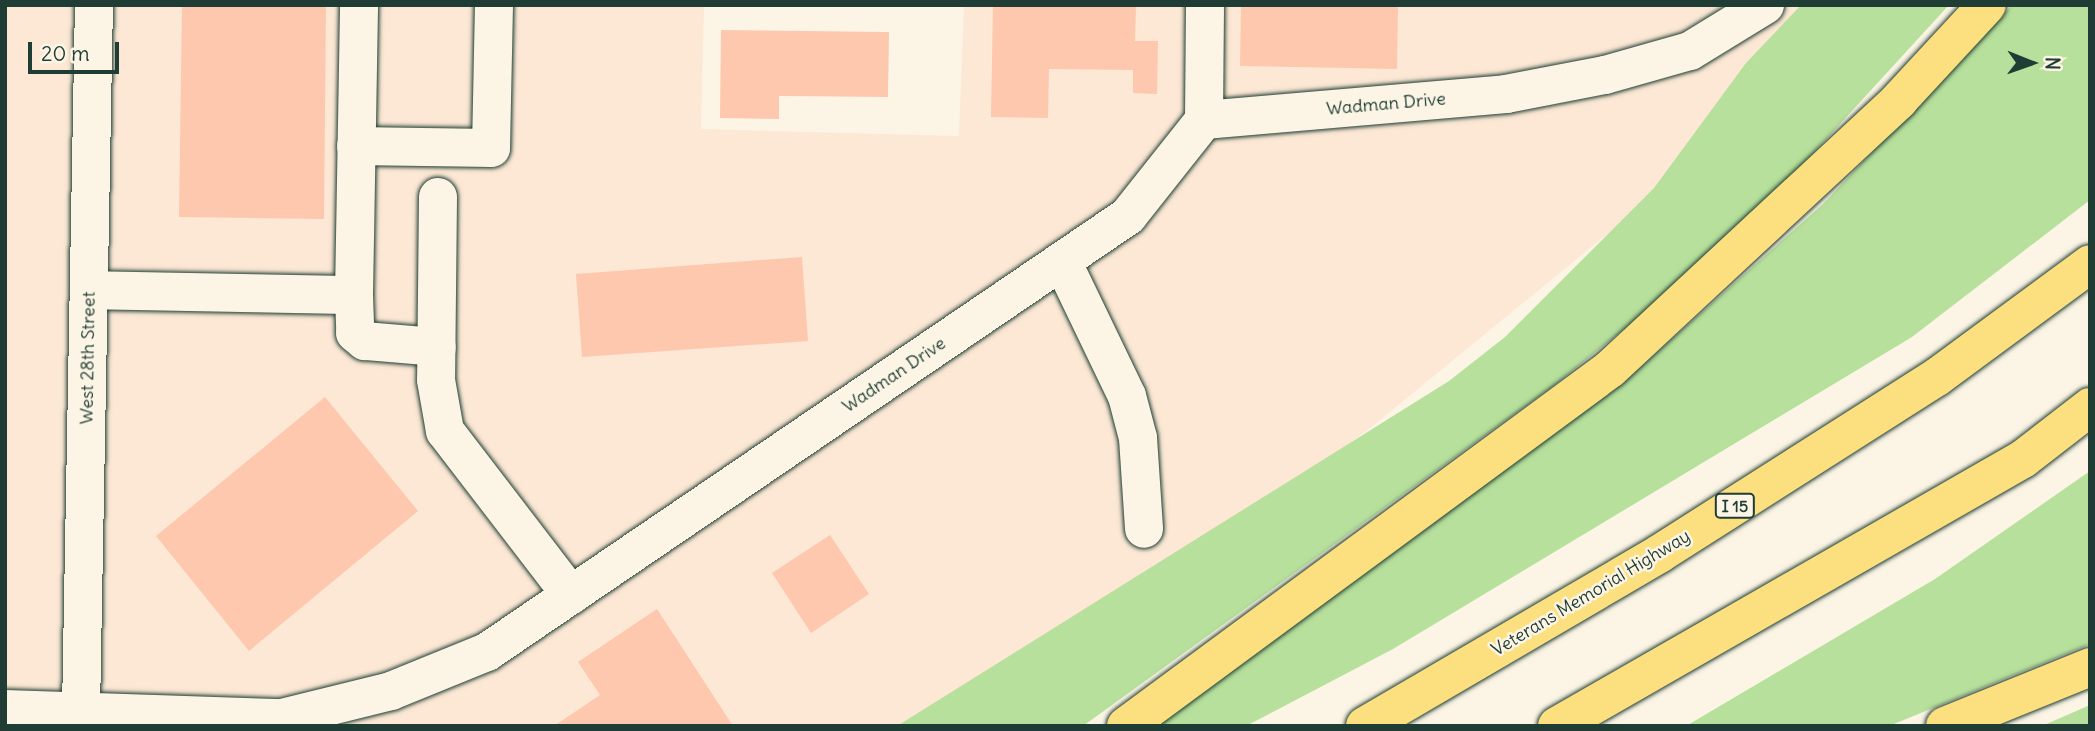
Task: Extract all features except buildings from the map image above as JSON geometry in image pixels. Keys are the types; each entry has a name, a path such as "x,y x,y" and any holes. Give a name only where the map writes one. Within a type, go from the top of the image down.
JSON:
{"highway":[{"path":"1126,726 1609,369 1899,100 1987,5"},
{"name":"Veterans Memorial Highway","path":"1365,726 1659,554 1937,377 2090,264"},
{"path":"1557,726 2023,459 2090,407"},
{"path":"1945,726 2090,667"}],"street":[{"name":"West 28th Street","path":"81,711 94,5"},
{"path":"359,5 355,333 365,341 437,346"},
{"path":"356,146 491,148 494,5"},
{"path":"1205,5 1205,120"},
{"name":"Wadman Drive","path":"5,709 282,718 391,691 487,652 1128,216 1205,120 1506,94 1605,75 1690,51 1765,5"},
{"path":"438,197 438,407 445,431 571,595"},
{"path":"1062,261 1127,396 1138,438 1144,529"},
{"path":"89,290 354,295"}],"shaded area":[{"path":"5,5 704,5 701,129 959,136 964,5 1887,5 1369,429 959,726 5,726"}],"green space":[{"path":"1801,5 1949,5 1785,184 1679,285 1553,386 1083,726 897,726 1449,381 1505,337 1654,188 1746,63"},
{"path":"2012,5 2090,5 2090,200 1912,337 1393,649 1246,726 1148,726 1643,365 1823,204"},
{"path":"2090,471 2090,644 1889,726 1686,726 1935,579"},
{"path":"2090,705 2090,726 2042,726"}]}
